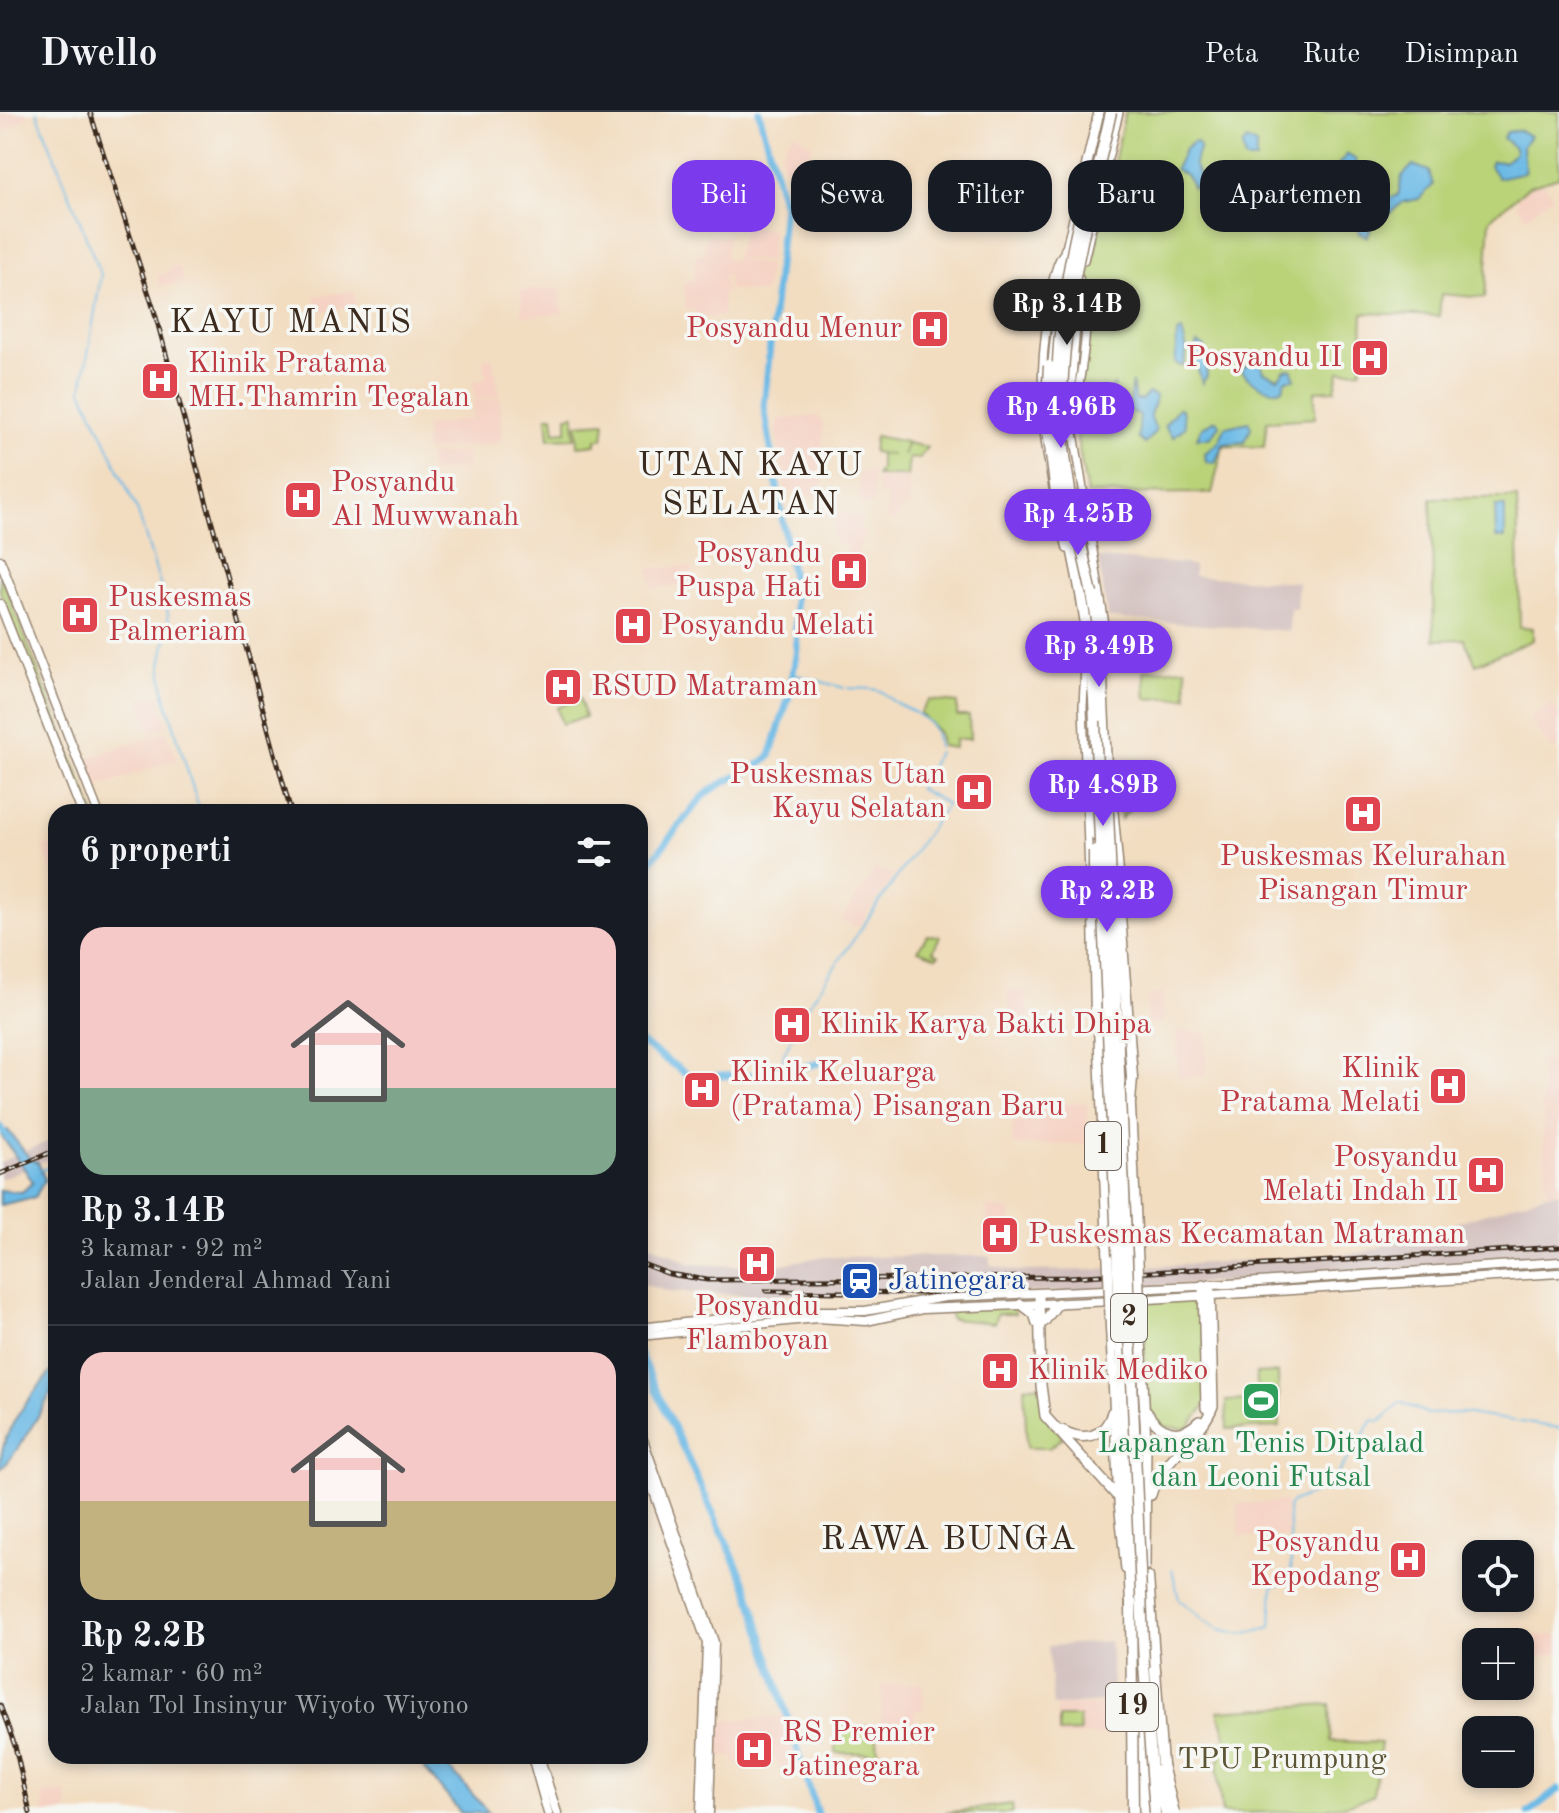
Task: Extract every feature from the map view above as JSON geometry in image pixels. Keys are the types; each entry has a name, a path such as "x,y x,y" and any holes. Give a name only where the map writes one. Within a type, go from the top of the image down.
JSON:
{"highway":[{"name":"1","path":"1102,112 1066,250 1054,339 1049,442 1057,498 1086,596 1098,927 1096,1019 1114,1393"},
{"name":"2","path":"1102,112 1057,332 1054,410 1066,520 1089,635 1095,721 1131,1602 1144,1813"},
{"name":"2","path":"1111,112 1072,283 1063,358 1065,451 1086,596 1100,636 1142,1614 1157,1813"},
{"name":"1","path":"1118,112 1078,279 1069,332 1065,414 1074,495 1106,666 1144,1406"},
{"path":"1093,139 1111,143"},
{"path":"1066,250 1055,304 1047,427 1054,489 1060,512 1066,520"},
{"path":"1078,279 1068,411 1071,456 1093,584 1086,596"},
{"path":"1095,721 1096,1019"},
{"path":"1092,788 1102,792 1110,787"},
{"path":"1108,822 1113,832 1132,1077 1130,1102"},
{"path":"1144,1406 1157,1426 1172,1433 1191,1429 1202,1417 1209,1401 1207,1285"},
{"path":"1148,1510 1152,1490 1165,1468 1209,1417 1213,1406 1207,1296"},
{"path":"1041,1299 1050,1414 1055,1424 1071,1435 1096,1435 1110,1419 1114,1393"},
{"path":"1041,1299 1039,1338 1045,1416 1113,1489 1119,1502"},
{"path":"1044,1322 1058,1303"},
{"path":"1021,1304 1034,1314 1039,1338"},
{"path":"1114,1393 1119,1502 1129,1582 1144,1813"},
{"path":"1144,1406 1148,1510 1145,1590 1157,1813"},
{"path":"1148,1577 1162,1765 1170,1813"},
{"name":"19","path":"1131,1602 1133,1813"},
{"name":"19","path":"1142,1614 1156,1765 1170,1813"},
{"path":"1170,1813 1174,1794"}],"main road":[{"name":"1","path":"1078,279 1083,325 1074,433 1105,625 1106,666"},
{"path":"0,560 95,804"},
{"path":"0,604 79,804"},
{"name":"1","path":"1086,645 1083,698 1091,1005 1096,1019"},
{"name":"1","path":"1109,765 1133,1032 1135,1085 1130,1102"},
{"path":"648,1327 792,1311 865,1311 945,1297 1041,1299 1559,1262"},
{"path":"648,1335 817,1318 859,1321 912,1310 1021,1304 1041,1299 1058,1303 1207,1296 1559,1273"},
{"path":"648,1454 714,1642 709,1813"},
{"path":"648,1475 707,1643 701,1813"},
{"path":"534,1764 548,1813"},
{"path":"542,1764 557,1813"}],"shaded area":[{"path":"0,112 27,112 28,116 0,134"},
{"path":"793,132 813,145 804,160 791,160 791,169 783,166 780,156"},
{"path":"1544,184 1553,196 1526,217 1517,205 1518,197 1532,186"},
{"path":"742,232 773,232 770,261 735,259"},
{"path":"707,235 728,236 725,259 769,264 765,293 728,289 729,276 723,275 726,292 722,294 723,316 696,319 694,310 686,310 684,282 694,280 696,254 704,254"},
{"path":"170,267 180,267 184,283 160,286 157,275 164,275"},
{"path":"560,289 562,314 522,316 521,290"},
{"path":"354,291 356,307 317,312 315,296"},
{"path":"492,357 500,396 475,398 472,382 486,379 483,359"},
{"path":"500,398 502,442 425,451 425,425 472,419 473,400"},
{"path":"819,416 823,426 822,499 785,490 783,470 792,469 782,469 776,428 777,419"},
{"path":"466,452 468,468 430,473 429,455"},
{"path":"873,472 874,505 860,506 858,473"},
{"path":"908,477 910,507 902,509 896,523 887,519 886,495 878,495 876,478"},
{"path":"833,510 861,518 858,528 865,531 856,560 847,557 848,546 837,545 834,540"},
{"path":"1098,558 1184,564 1194,566 1194,576 1298,582 1296,609 1290,609 1289,631 1108,618"},
{"path":"692,567 693,586 652,588 649,568"},
{"name":"RSUD Matraman","path":"571,668 580,698 556,705 547,676"},
{"path":"159,695 167,726 150,732 140,699"},
{"path":"1553,704 1559,717 1559,747 1551,749 1529,718"},
{"path":"166,731 177,759 97,787 87,759"},
{"path":"42,845 48,845 48,860"},
{"path":"875,869 894,875 858,927 841,921"},
{"path":"1008,990 1026,992 1030,1017 1011,1019"},
{"path":"1163,994 1164,1023 1147,1024 1147,997"},
{"path":"1177,1031 1206,1032 1207,1077 1177,1077"},
{"path":"1540,1061 1559,1061 1559,1193 1546,1194"},
{"path":"1087,1103 1088,1144 1013,1145 1012,1105"},
{"path":"48,1141 48,1159 0,1179 0,1162"},
{"path":"1559,1193 1559,1260 1066,1292 744,1295 668,1292 648,1286 648,1244 691,1264 765,1267 820,1257 990,1256 990,1265 1015,1271 1099,1270 1361,1253 1546,1194"},
{"path":"987,1207 1011,1210 1012,1228 987,1225"},
{"path":"1285,1501 1288,1537 1239,1536 1237,1504"},
{"path":"1559,1634 1559,1653 1534,1658 1534,1636"},
{"path":"1110,1641 1114,1701 1053,1706 1048,1646"},
{"path":"923,1683 924,1710 915,1711 916,1731 881,1732 882,1685"},
{"path":"1110,1704 1112,1735 1058,1737 1056,1706"},
{"name":"RS Premier Jatinegara","path":"784,1716 798,1767 782,1771 776,1759 735,1763 733,1757 716,1756 715,1721"},
{"path":"67,1792 68,1812 44,1813 42,1794"}],"green space":[{"path":"1125,112 1559,112 1559,177 1529,186 1490,219 1485,298 1441,294 1439,316 1363,313 1361,370 1339,371 1335,390 1315,391 1315,418 1267,421 1264,447 1223,446 1212,493 1087,494 1076,432 1087,287 1099,232 1184,232 1184,160 1115,160"},
{"path":"574,415 575,438 549,439 547,416 553,416 555,432 567,431 567,416"},
{"path":"605,422 603,439 596,439 596,444 578,446 577,424"},
{"path":"875,436 906,442 903,456 907,443 927,447 919,459 909,458 907,476 876,476 880,469 880,454 892,455 873,452"},
{"path":"1431,498 1517,498 1520,627 1533,628 1533,640 1476,664 1464,639 1434,640"},
{"path":"0,574 91,804 84,804 0,591"},
{"path":"1186,668 1187,697 1146,699 1144,671"},
{"path":"580,698 585,717 562,724 557,708"},
{"path":"929,700 957,703 957,716 969,716 970,739 955,739 955,748 941,746 939,733 920,713"},
{"path":"1119,788 1132,790 1130,809 1121,819"},
{"path":"927,935 940,936 933,951 939,955 937,957 918,950"},
{"path":"1559,1265 1559,1270 1422,1278 1422,1274"},
{"path":"1373,1276 1373,1281 1223,1291 1223,1286"},
{"path":"1202,1299 1209,1401 1187,1429 1160,1426 1147,1405 1142,1302"},
{"path":"1014,1305 1015,1314 997,1314 994,1323 951,1319 949,1308"},
{"name":"Lapangan Tenis Ditpalad dan Leoni Futsal","path":"1278,1373 1280,1427 1227,1429 1226,1401 1258,1400 1256,1374"},
{"path":"1041,1385 1045,1416 1063,1437 1049,1448 1027,1448 1024,1387"},
{"name":"TPU Prumpung","path":"1330,1704 1331,1741 1381,1743 1373,1795 1322,1809 1222,1813 1217,1769 1226,1735 1218,1711"},
{"path":"1059,1717 1079,1717 1080,1732 1059,1733"},
{"path":"876,1726 878,1753 836,1753 836,1728"},
{"path":"1012,1804 1013,1813 944,1813"}],"water":[{"path":"1519,130 1530,136 1523,146 1525,172 1498,178 1490,166 1492,161 1504,162 1515,153 1515,148 1503,138 1507,132"},
{"path":"1247,140 1256,145 1256,160 1245,160 1242,146"},
{"path":"1197,142 1200,147 1194,163 1200,182 1193,188 1184,174 1184,160 1179,160 1184,150"},
{"path":"1347,154 1356,160 1342,160"},
{"path":"1413,165 1429,171 1433,185 1419,199 1403,202 1390,213 1390,198 1398,195 1402,176"},
{"path":"1182,331 1187,350 1184,365 1180,366 1175,362 1177,333"},
{"path":"1197,343 1205,347 1207,376 1202,383 1193,354"},
{"path":"1249,356 1259,358 1264,372 1278,378 1285,370 1292,369 1295,379 1285,380 1283,389 1277,390 1259,385 1241,369 1250,364"},
{"path":"1132,382 1135,400 1142,400 1148,393 1156,396 1150,415 1156,430 1145,444 1138,438 1140,416 1128,410"},
{"path":"1114,385 1116,426 1111,431 1106,407"},
{"path":"1178,408 1182,409 1185,427 1173,437 1164,426"},
{"path":"1216,420 1220,425 1210,438 1197,438 1202,427"},
{"path":"1249,422 1251,428 1245,442 1223,444 1215,463 1206,462 1205,453 1219,442 1225,427"},
{"path":"1495,507 1505,507 1505,538 1496,538"},
{"path":"8,1130 30,1159 38,1162 45,1180 35,1197 0,1205 0,1190 22,1192 33,1182 1,1135"},
{"path":"48,1376 48,1398 20,1444 0,1469 5,1440 28,1401"},
{"path":"421,1764 446,1764 489,1813 461,1813"}],"waterway":[{"path":"37,112 101,275 82,390 138,512 167,607 169,625 161,664 164,693 198,804"},
{"path":"648,864 705,795 770,756 789,696 797,649 794,590 764,406 784,206 759,112"},
{"path":"794,674 844,688"},
{"path":"848,688 880,691 918,714 934,730 938,747"},
{"path":"782,1073 783,1056 803,1013 947,804 919,789 938,752"},
{"path":"648,1047 691,1077 777,1074 819,1063"},
{"path":"0,1127 8,1139"},
{"path":"42,1170 48,1168"},
{"path":"648,1372 748,1589 817,1813"},
{"path":"1172,1570 1179,1599 1219,1629 1242,1634 1271,1627 1273,1586 1292,1580 1288,1507 1292,1502 1329,1487 1373,1420 1381,1421 1400,1402 1428,1414 1462,1413 1559,1428"},
{"path":"1528,1813 1559,1789"}],"railway":[{"path":"90,112 154,310 289,804"},
{"path":"0,1174 48,1153"},
{"path":"648,1266 669,1274 707,1280 1069,1277 1559,1247"},
{"path":"766,1291 920,1293 1006,1289"},
{"path":"0,1705 15,1746 30,1813"}],"place":[{"name":"Posyandu Menur","path":"930,329"},
{"name":"Posyandu II","path":"1370,358"},
{"name":"Klinik Pratama MH.Thamrin Tegalan","path":"160,381"},
{"name":"Posyandu Al Muwwanah","path":"303,500"},
{"name":"Posyandu Puspa Hati","path":"849,571"},
{"name":"Puskesmas Palmeriam","path":"80,615"},
{"name":"Posyandu Melati","path":"633,626"},
{"name":"RSUD Matraman","path":"563,687"},
{"name":"Puskesmas Utan Kayu Selatan","path":"974,792"},
{"name":"Puskesmas Kelurahan Pisangan Timur","path":"1363,814"},
{"name":"Klinik Karya Bakti Dhipa","path":"792,1025"},
{"name":"Klinik Pratama Melati","path":"1448,1086"},
{"name":"Klinik Keluarga (Pratama) Pisangan Baru","path":"702,1090"},
{"name":"Posyandu Melati Indah II","path":"1486,1175"},
{"name":"Puskesmas Kecamatan Matraman","path":"1000,1235"},
{"name":"Posyandu Flamboyan","path":"757,1264"},
{"name":"Jatinegara","path":"860,1281"},
{"name":"Klinik Mediko","path":"1000,1371"},
{"name":"Lapangan Tenis Ditpalad dan Leoni Futsal","path":"1261,1401"},
{"name":"Posyandu Kepodang","path":"1408,1560"},
{"name":"RS Premier Jatinegara","path":"754,1750"}],"district":[{"name":"KAYU MANIS","path":"291,323"},
{"name":"UTAN KAYU SELATAN","path":"751,486"},
{"name":"RAWA BUNGA","path":"949,1540"}]}
